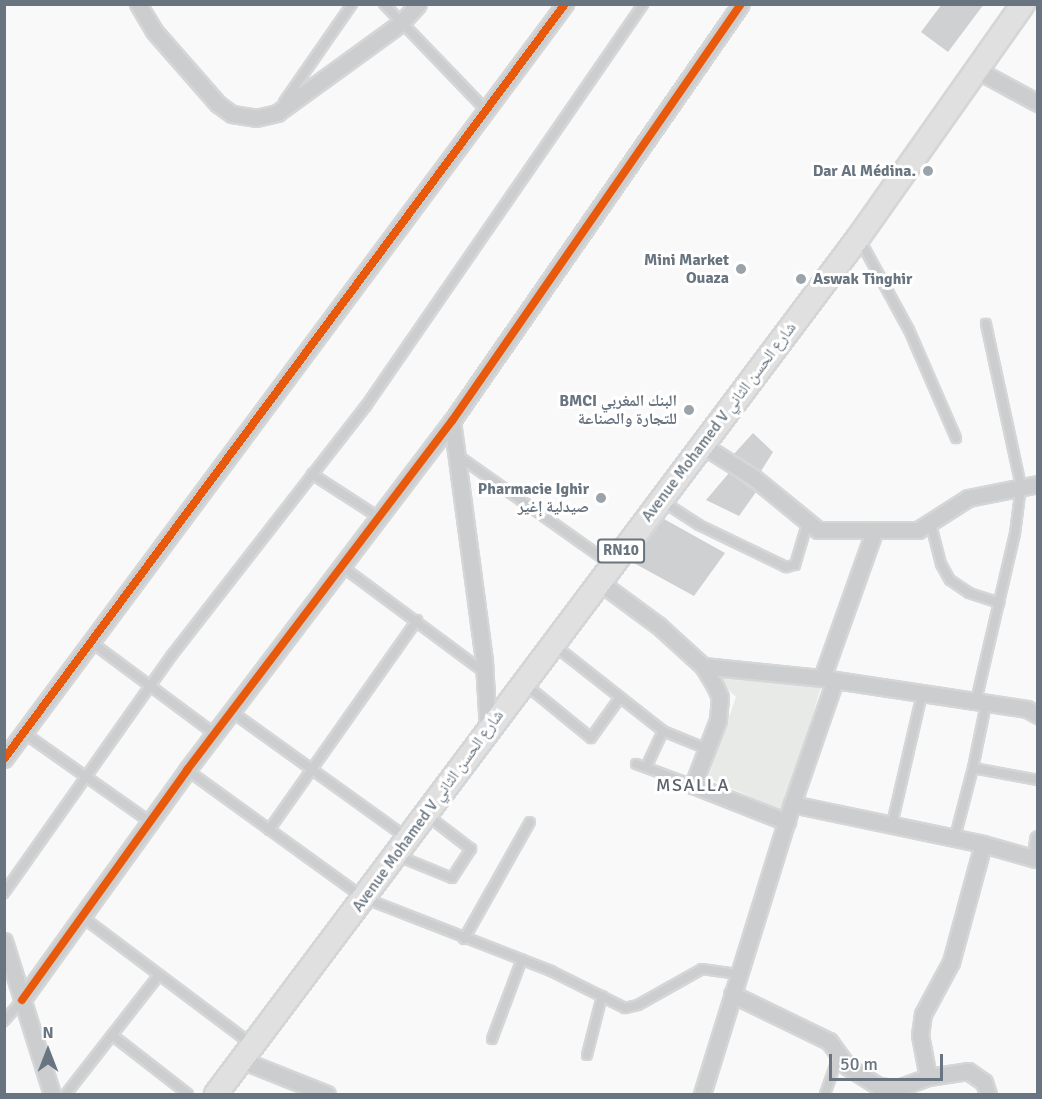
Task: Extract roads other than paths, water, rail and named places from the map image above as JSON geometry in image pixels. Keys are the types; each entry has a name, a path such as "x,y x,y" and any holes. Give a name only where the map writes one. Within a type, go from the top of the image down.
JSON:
{"main road":[{"name":"Avenue Mohamed V شارع الحسن الثاني","path":"216,1095 426,815 551,643 858,238 1023,4"}],"street":[{"path":"138,4 154,31 218,104 232,114 244,116 277,113 401,23 418,4"},
{"path":"4,759 565,4"},
{"path":"22,1000 81,916 340,565 452,422 741,4"},
{"path":"975,69 1038,103"},
{"path":"452,422 485,673 488,730"},
{"path":"702,445 753,477 818,530 874,532 918,530 931,525 968,498 1038,484"},
{"path":"702,1095 737,974 787,822 828,679 874,532"},
{"path":"605,572 703,666 720,697 718,720 693,785 787,822"},
{"path":"703,666 828,679 1027,709 1038,715"},
{"path":"792,804 956,837 1037,859 1038,839"},
{"path":"928,1077 920,1035 923,1014 951,962 983,844"},
{"path":"4,941 52,1095"},
{"path":"732,994 830,1041 858,1076 878,1086 898,1088 928,1077 968,1071 984,1082 988,1095"},
{"path":"248,1053 327,1095"}],"lane":[{"path":"277,113 351,4"},
{"path":"384,4 485,109"},
{"path":"4,893 151,684 366,406 643,4"},
{"path":"858,238 909,330 956,438"},
{"path":"956,837 973,768 981,703 1021,486 986,324"},
{"path":"456,454 605,572"},
{"path":"312,474 377,516"},
{"path":"661,500 699,525 786,567 795,565 808,521"},
{"path":"931,525 941,564 950,580 969,593 999,603"},
{"path":"340,565 417,620 485,673"},
{"path":"269,830 313,772 417,620"},
{"path":"91,642 151,684 215,734"},
{"path":"551,643 619,699 663,731 707,749"},
{"path":"522,682 591,738 619,699"},
{"path":"892,824 922,694"},
{"path":"232,712 313,772 402,847 449,879 459,870 471,849 426,815"},
{"path":"646,767 663,731"},
{"path":"24,733 150,822"},
{"path":"636,764 693,785"},
{"path":"973,768 1038,780"},
{"path":"188,770 364,898 464,939 522,959 631,1008 702,969 737,974"},
{"path":"464,939 530,822"},
{"path":"81,916 159,975 248,1053"},
{"path":"492,1039 522,959"},
{"path":"66,1095 159,975"},
{"path":"587,1055 602,996"},
{"path":"4,1021 22,1000"},
{"path":"112,1035 188,1095"},
{"path":"825,1095 839,1054"}],"place":[{"name":"Dar Al Médina.","path":"928,171"},
{"name":"Mini Market Ouaza","path":"741,269"},
{"name":"Aswak Tinghir","path":"801,279"},
{"name":"BMCI البنك المغربي للتجارة والصناعة","path":"689,410"},
{"name":"Pharmacie Ighir صيدلية إغير","path":"601,498"}],"district":[{"name":"MSALLA","path":"693,785"}]}
